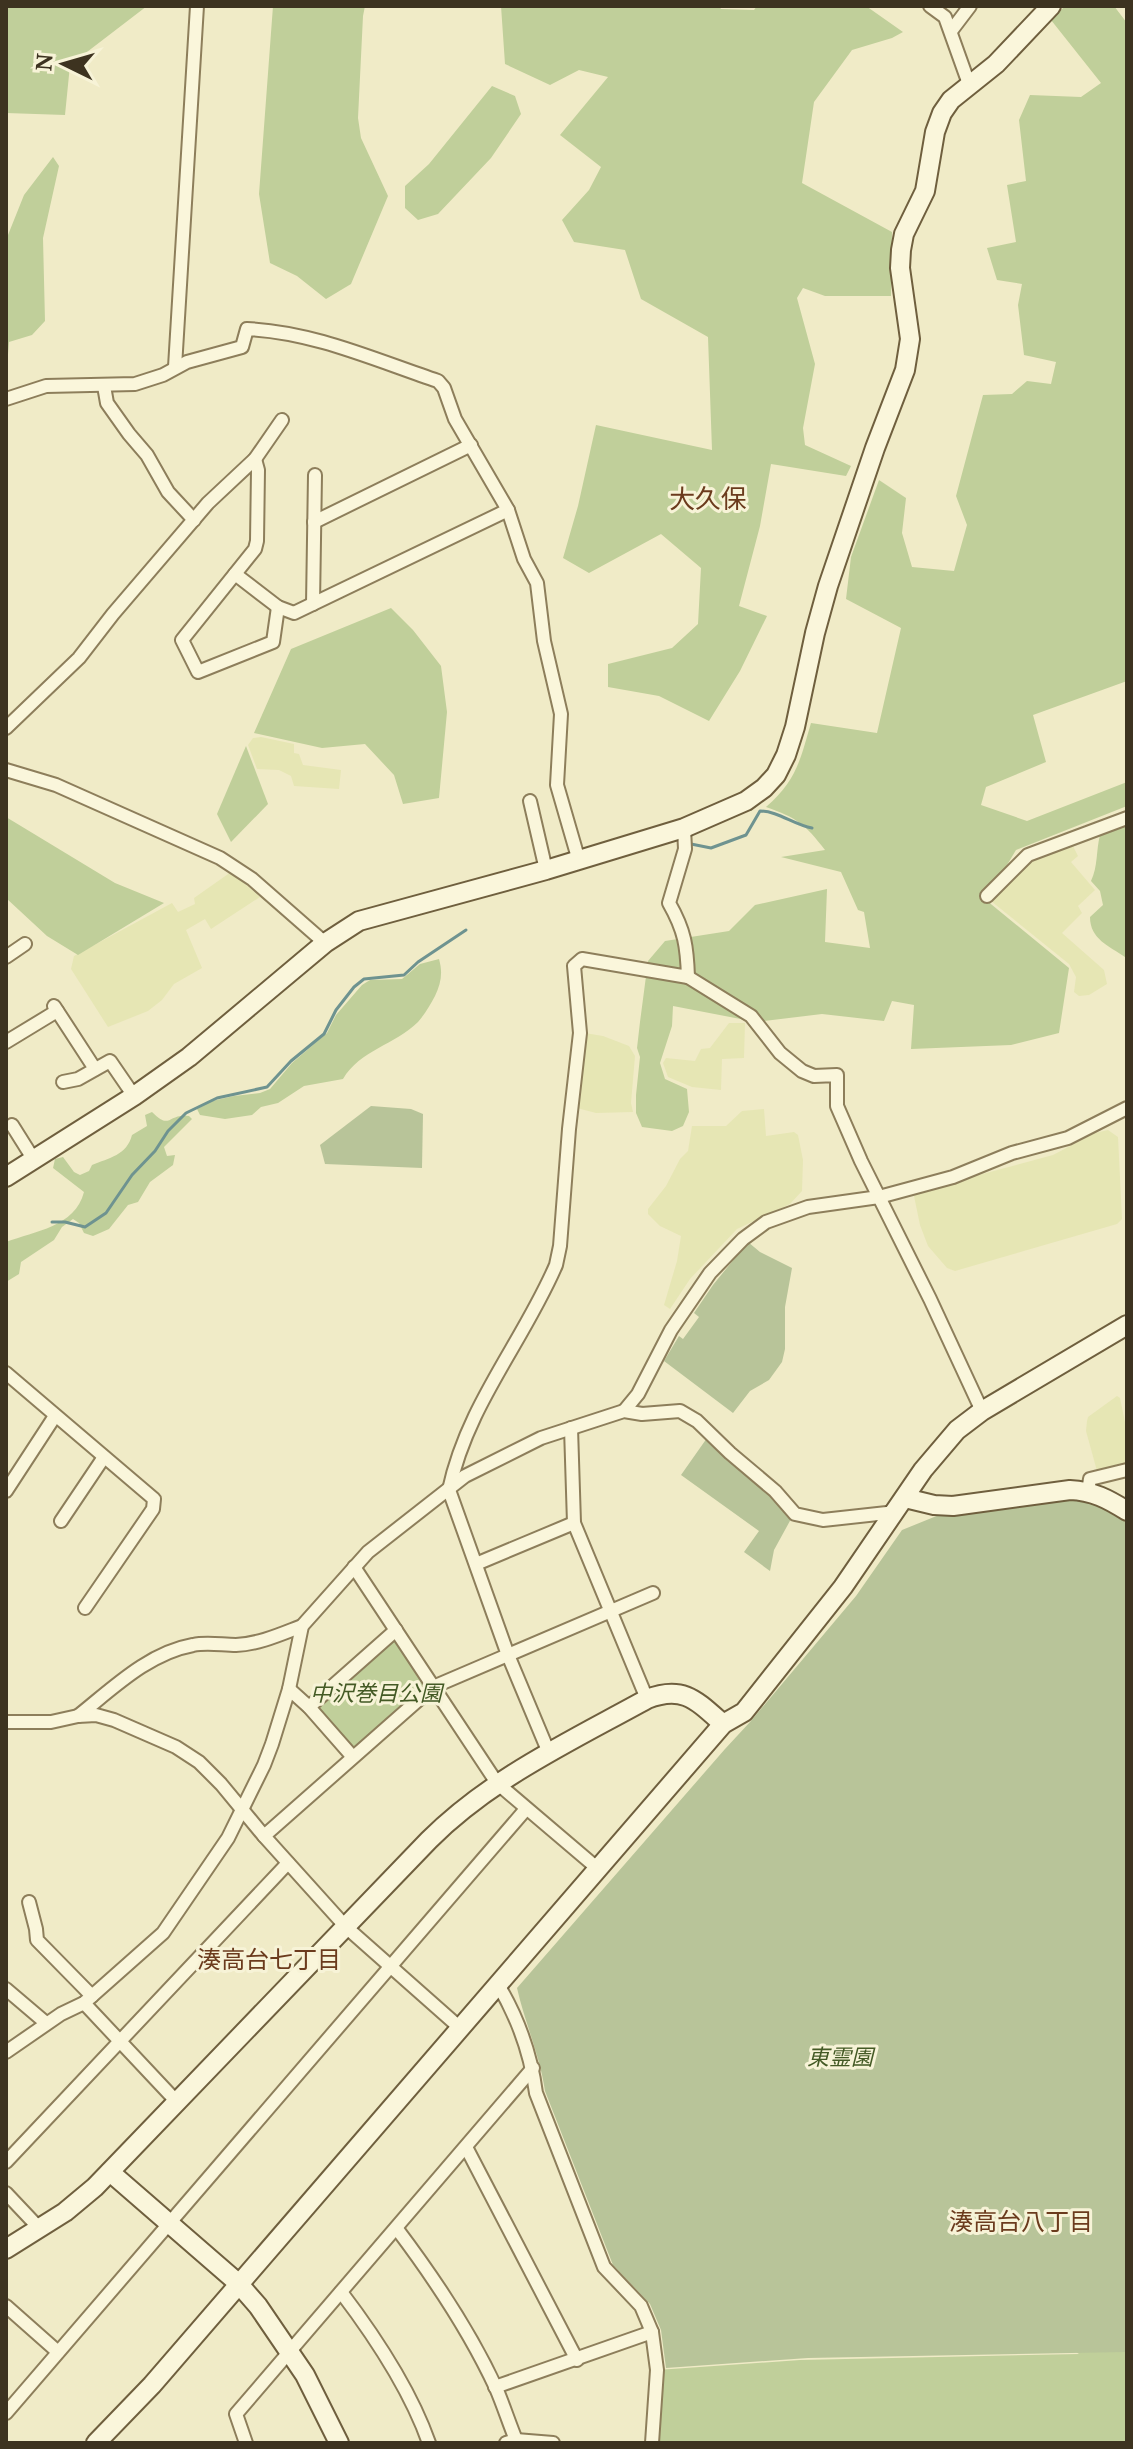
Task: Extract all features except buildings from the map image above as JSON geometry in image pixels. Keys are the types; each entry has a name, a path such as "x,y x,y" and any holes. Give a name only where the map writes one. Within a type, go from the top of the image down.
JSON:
{"street":[{"path":"175,367 197,6"},
{"path":"930,6 945,17 969,84"},
{"path":"951,31 970,6"},
{"path":"6,1177 134,1096 189,1057 325,943 359,921 579,861 684,828 746,801 776,775 786,755 828,586 905,370 910,339 900,268 904,234 925,191 935,132 951,100 996,64 1051,6"},
{"path":"6,399 46,386 135,384 163,375 175,367 242,347 247,329 276,331 333,343 438,381 444,388 455,419 508,510 524,559 537,583 544,641 561,714 557,785 579,861"},
{"path":"104,386 107,403 147,455 168,492 194,520"},
{"path":"6,728 79,658 208,503 255,459 282,420"},
{"path":"314,522 471,445"},
{"path":"255,459 258,470 255,549 182,640 198,672 273,642 278,607"},
{"path":"313,604 315,475"},
{"path":"235,574 278,607 294,613 508,510"},
{"path":"6,770 56,785 220,858 252,879 325,943"},
{"path":"530,801 546,870"},
{"path":"987,896 1028,855 1127,818"},
{"path":"684,828 685,849 669,903 681,923 686,941 688,977"},
{"path":"6,957 25,944"},
{"path":"549,1753 508,1655 449,1490 455,1463 474,1414 556,1265 580,1033 574,966 582,959 688,977 751,1016 780,1053 802,1071 814,1076 837,1075 837,1106 982,1411"},
{"path":"6,1042 55,1009 95,1069"},
{"path":"63,1082 78,1079 106,1062 113,1063 134,1096"},
{"path":"624,1411 638,1394 684,1309 710,1273 743,1239 766,1222 808,1207 879,1197 953,1177 1012,1153 1068,1138 1127,1108"},
{"path":"12,1125 34,1160"},
{"path":"96,2443 152,2385 723,1724 744,1712 843,1587 936,1452 957,1430 982,1411 1127,1325"},
{"path":"6,1373 152,1495 154,1504 85,1608"},
{"path":"78,1716 153,1659 194,1644 239,1645 261,1641 302,1626 368,1552 465,1476 541,1438 624,1411 642,1414 680,1411 697,1421 775,1491 795,1514 823,1520 900,1505 953,1506 1048,1492 1088,1491 1107,1498 1127,1511"},
{"path":"6,1491 10,1475 55,1416"},
{"path":"571,1428 574,1523 647,1699"},
{"path":"61,1521 104,1457"},
{"path":"1088,1491 1090,1479 1127,1470"},
{"path":"476,1564 574,1523"},
{"path":"354,1567 497,1783 597,1868"},
{"path":"264,1836 433,1687 653,1593"},
{"path":"6,2052 46,2023 88,2000 163,1933 228,1838 242,1811 272,1744 289,1689 302,1626"},
{"path":"309,1707 396,1630"},
{"path":"289,1689 352,1756"},
{"path":"7,2251 65,2212 110,2172 451,1818 497,1783 661,1693 675,1692 689,1696 723,1724"},
{"path":"6,1722 51,1722 96,1715 176,1747 199,1762 346,1927 459,2027"},
{"path":"6,2413 526,1809"},
{"path":"6,2162 288,1863"},
{"path":"29,1902 37,1940 120,2041 177,2102"},
{"path":"497,1983 515,2020 533,2068 536,2093 604,2267 641,2306 652,2332 657,2370 652,2443"},
{"path":"6,1989 46,2023"},
{"path":"246,2443 236,2414 533,2068"},
{"path":"466,2147 577,2360"},
{"path":"110,2172 238,2283 258,2306 291,2352 339,2443"},
{"path":"6,2193 40,2229"},
{"path":"397,2229 459,2321 495,2387 511,2441 553,2443"},
{"path":"341,2292 374,2336 422,2424 429,2443"},
{"path":"6,2306 58,2352"},
{"path":"495,2387 652,2332"}],"green space":[{"path":"6,6 147,6 70,65 65,115 6,113"},
{"path":"273,6 365,6 358,118 361,138 388,196 351,284 326,299 297,276 270,263 259,194"},
{"path":"501,6 719,6 721,9 754,10 757,6 866,6 903,32 852,50 814,102 802,183 892,232 891,296 825,296 803,288 797,298 815,364 803,428 805,445 851,466 846,476 771,464 760,526 739,606 767,616 740,671 709,721 659,696 608,687 608,664 672,648 698,624 701,568 661,534 589,573 563,558 596,425 712,450 708,337 641,299 625,250 574,242 562,220 589,190 601,167 560,135 608,77 579,70 550,85 505,64"},
{"path":"1065,6 1114,6 1127,23 1127,681 1033,715 1046,762 986,787 981,805 1027,821 1127,782 1127,806 1016,850 986,900 1069,968 1059,1033 1011,1045 911,1049 914,1005 892,1001 884,1021 822,1014 756,1022 673,1006 672,1026 660,1063 665,1079 687,1089 689,1112 683,1126 672,1131 642,1127 636,1113 640,1022 648,961 665,941 729,931 755,905 827,889 825,942 870,948 864,912 858,910 841,872 781,857 825,850 800,823 766,807 791,778 811,723 877,733 901,628 846,599 851,557 879,480 906,498 902,533 912,567 954,571 967,525 956,496 983,395 1012,394 1027,381 1051,384 1056,362 1024,355 1018,305 1022,284 997,280 987,248 1016,242 1007,185 1026,181 1019,120 1030,95 1081,97 1101,83 1051,20"},
{"path":"492,86 515,96 521,114 491,158 438,214 418,220 405,208 405,186 429,164"},
{"path":"53,157 59,166 43,238 45,321 32,335 9,342 6,379 6,240 24,195"},
{"path":"391,608 441,666 447,712 439,798 403,804 394,775 365,744 322,748 254,733 291,649"},
{"path":"253,738 294,744 294,753 299,754 303,765 341,770 339,789 294,786 291,776 279,770 257,769 248,745"},
{"path":"246,746 268,804 231,842 217,814"},
{"path":"6,817 115,883 164,903 78,955 47,936 6,898"},
{"path":"1127,823 1125,957 1097,936 1090,917 1103,905 1100,891 1091,881 1100,835"},
{"path":"1073,846 1078,856 1071,862 1095,890 1078,906 1082,913 1062,933 1104,970 1107,984 1089,995 1079,996 1074,992 1076,977 1069,964 991,901 1025,862"},
{"path":"231,872 260,897 211,929 205,919 186,930 202,968 174,984 162,1000 148,1011 108,1027 71,969 74,956 172,903 178,912 195,904 194,898"},
{"path":"439,959 439,987 421,1019 399,1037 368,1054 343,1079 304,1086 278,1103 261,1107 252,1115 225,1119 200,1115 197,1109 212,1101 270,1089 292,1063 327,1033 336,1015 362,985 370,980 402,979 420,964"},
{"path":"729,1023 745,1023 744,1058 722,1059 721,1090 692,1087 668,1077 663,1063 666,1058 695,1061 701,1049 710,1048"},
{"path":"585,1033 629,1046 635,1056 633,1112 596,1113 577,1108"},
{"path":"371,1106 411,1109 423,1114 422,1168 325,1164 320,1145"},
{"path":"764,1109 766,1136 794,1132 798,1135 803,1160 802,1191 790,1204 737,1229 690,1279 670,1309 664,1305 681,1236 660,1226 648,1214 648,1209 688,1151 692,1126 726,1126 742,1111"},
{"path":"152,1112 166,1121 182,1116 192,1119 164,1147 167,1156 175,1155 173,1165 150,1182 138,1202 128,1205 109,1229 93,1236 84,1233 73,1219 62,1227 54,1240 21,1262 19,1274 6,1282 6,1242 63,1220 79,1204 84,1192 53,1168 55,1159 63,1157 80,1175 89,1171 92,1165 122,1151 132,1135 147,1126 145,1115"},
{"path":"1108,1130 1118,1137 1122,1219 1117,1224 955,1271 947,1268 928,1246 914,1196 919,1191 1053,1155 1095,1133"},
{"path":"748,1242 760,1252 792,1268 785,1307 785,1349 782,1362 769,1380 750,1391 733,1413 664,1361 679,1336 683,1339 699,1317 694,1313 713,1285"},
{"path":"1117,1396 1127,1432 1127,1464 1097,1471 1086,1431 1088,1417"},
{"path":"707,1438 771,1496 791,1519 774,1550 770,1571 744,1552 759,1531 681,1475"},
{"name":"東霊園","path":"1072,1498 1091,1502 1127,1523 1127,2352 808,2358 666,2368 661,2330 650,2304 613,2265 545,2091 517,1988 856,1596 902,1530 939,1515"},
{"name":"中沢巻目公園","path":"396,1630 433,1687 352,1756 309,1707"},
{"path":"1127,2306 1127,2443 652,2443 657,2370 800,2360 1079,2354 1070,2348 664,2327"}],"waterway":[{"path":"691,844 711,848 746,835 760,811 812,828"},
{"path":"52,1222 85,1227 106,1213 132,1175 186,1113 217,1098 267,1087 291,1061 324,1034 336,1010 364,979 404,975 466,930"}],"district":[{"name":"大久保","path":"708,498"},
{"name":"湊高台七丁目","path":"269,1958"},
{"name":"湊高台八丁目","path":"1021,2220"}]}
